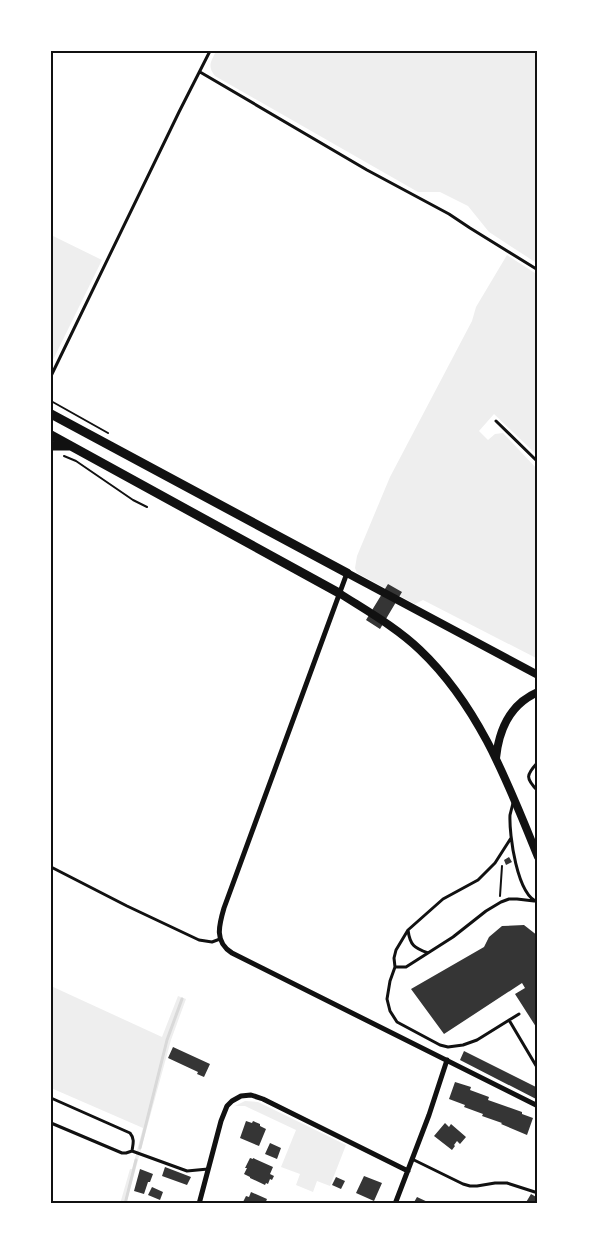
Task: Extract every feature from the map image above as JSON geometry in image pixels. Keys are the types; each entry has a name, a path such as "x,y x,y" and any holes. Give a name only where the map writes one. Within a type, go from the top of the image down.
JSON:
{"main road":[{"path":"51,414 347,573"},
{"path":"51,435 339,593"},
{"path":"51,446 71,446"}],"street":[{"path":"538,675 347,573 224,908 220,925 222,944 232,953 538,1106"},
{"path":"339,593 391,626 421,650 448,681 469,709 496,758 538,857"},
{"path":"496,758 501,732 508,716 520,703 538,692"},
{"path":"395,1204 429,1115 447,1060"},
{"path":"199,1204 224,1112 232,1101 247,1095 257,1096 408,1170"}],"lane":[{"path":"51,376 210,51"},
{"path":"200,72 367,170 450,214 538,270"},
{"path":"496,421 538,462"},
{"path":"538,762 529,772 528,776 530,782 538,791"},
{"path":"514,800 510,815 511,838 516,864 526,892 536,902"},
{"path":"528,833 538,846"},
{"path":"511,838 495,863 478,880 443,899 408,930 396,950 394,958 395,967 387,999 393,1017 397,1022 440,1045 454,1047 470,1043 519,1014"},
{"path":"51,867 135,910 200,940 212,942 220,939"},
{"path":"395,967 406,967 453,937 496,904 509,899 536,902"},
{"path":"408,930 409,939 413,946 428,953"},
{"path":"509,1020 538,1068"},
{"path":"51,1098 130,1133 134,1140 132,1151"},
{"path":"51,1123 122,1153 132,1151 187,1171 208,1169"},
{"path":"412,1159 470,1186 507,1183 538,1193"}],"path":[{"path":"60,456 76,461 133,500 148,507"},
{"path":"500,896 502,864"}],"shaded area":[{"path":"216,51 538,51 538,264 489,232 468,206 440,192 418,192 215,76 210,67"},
{"path":"51,235 102,260 51,364"},
{"path":"507,255 538,275 538,456 494,414 479,431 488,440 495,434 503,433 538,470 538,659 423,600 415,604 357,573 355,568 357,556 390,477 472,321 476,307"},
{"path":"51,986 162,1037 178,996 186,999 171,1040 126,1204 120,1204 143,1128 51,1088"},
{"path":"245,1101 258,1102 346,1145 330,1186 317,1181 313,1192 296,1185 300,1174 281,1167 296,1130 245,1106 235,1106"}],"building":[{"path":"388,584 402,592 380,629 366,620"},
{"path":"509,857 512,862 506,865 504,860"},
{"path":"524,925 538,936 538,1030 515,994 525,988 522,983 444,1034 411,989 484,947 489,937 502,926"},
{"path":"173,1047 210,1064 204,1077 197,1074 198,1072 168,1058"},
{"path":"464,1051 538,1088 538,1100 460,1060"},
{"path":"455,1082 471,1087 470,1090 489,1097 488,1100 533,1118 527,1135 482,1116 483,1114 449,1099"},
{"path":"246,1121 252,1123 253,1121 266,1129 259,1146 240,1138"},
{"path":"445,1123 449,1127 451,1124 466,1137 460,1144 457,1141 452,1150 434,1136"},
{"path":"270,1143 281,1148 277,1159 265,1154"},
{"path":"250,1158 273,1167 270,1174 274,1176 268,1184 266,1183 265,1185 244,1174"},
{"path":"165,1167 191,1177 187,1185 162,1176"},
{"path":"140,1169 153,1174 144,1194 134,1191"},
{"path":"364,1176 382,1183 374,1201 356,1193"},
{"path":"336,1177 345,1181 341,1189 332,1185"},
{"path":"152,1187 163,1192 160,1200 148,1195"},
{"path":"251,1192 267,1199 265,1204 242,1204 246,1196 249,1197"},
{"path":"531,1194 538,1198 538,1204 525,1204"},
{"path":"417,1197 432,1204 413,1204"}],"waterway":[{"path":"140,1148 167,1040 182,999"},
{"path":"125,1204 136,1160"}]}
